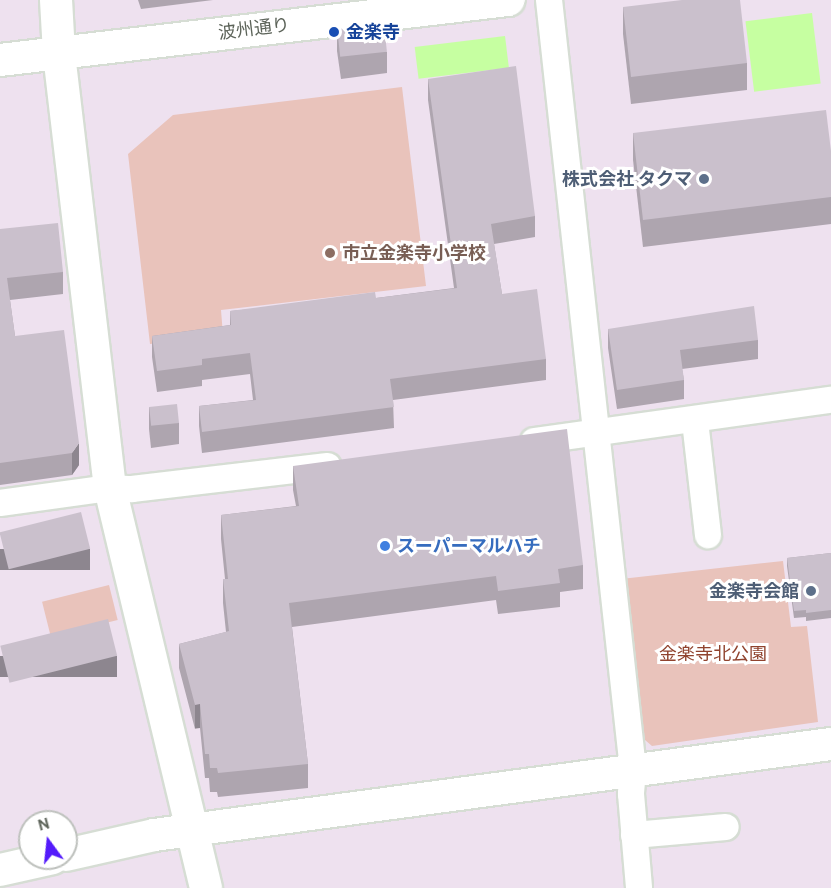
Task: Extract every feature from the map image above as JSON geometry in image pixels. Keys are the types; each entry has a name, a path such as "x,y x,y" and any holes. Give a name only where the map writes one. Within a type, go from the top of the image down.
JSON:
{"street":[{"path":"56,0 59,54 110,488 194,830 206,888"},
{"name":"波州通り","path":"0,60 508,0"},
{"path":"549,0 633,770 631,794 639,888"},
{"path":"513,444 695,421 831,400"},
{"path":"695,421 708,535"},
{"path":"0,503 110,488 132,489 346,463"},
{"path":"78,852 154,835 831,744"},
{"path":"634,835 726,827"},
{"path":"0,870 18,866"}],"green space":[{"path":"402,87 426,286 221,310 223,335 150,344 128,154 173,115"},
{"name":"金楽寺北公園","path":"783,561 791,627 807,626 818,722 652,746 638,734 621,579"},
{"path":"109,585 118,620 51,637 42,602"}],"shaded area":[{"path":"812,13 821,83 754,92 745,21"},
{"path":"505,36 509,68 419,79 415,47"}],"building":[{"path":"682,0 740,0 747,63 631,77 623,7"},
{"path":"384,24 387,52 340,57 337,29"},
{"path":"516,66 535,216 491,224 502,294 537,289 546,359 390,379 394,407 202,432 199,406 256,400 250,353 202,359 202,365 157,371 152,336 231,325 230,311 375,292 376,298 457,288 428,79"},
{"path":"826,110 831,151 831,197 643,220 633,133"},
{"path":"58,223 63,272 7,278 15,336 64,330 79,443 72,453 0,463 0,229"},
{"path":"754,306 758,340 680,350 684,380 617,390 608,329"},
{"path":"177,404 179,423 151,426 149,407"},
{"path":"567,429 583,565 558,569 560,583 498,591 496,576 289,603 308,764 218,773 217,768 210,768 209,754 205,754 200,704 195,705 179,644 229,631 223,579 228,579 221,515 299,506 293,466"},
{"path":"81,512 90,549 9,569 0,532"},
{"name":"金楽寺会館","path":"831,553 831,610 806,613 806,610 794,611 787,558"},
{"path":"108,619 117,656 9,683 0,646"}],"place":[{"name":"金楽寺","path":"334,32"},
{"name":"株式会社 タクマ","path":"704,179"},
{"name":"市立金楽寺小学校","path":"330,253"},
{"name":"スーパーマルハチ","path":"385,546"},
{"name":"金楽寺会館","path":"811,591"}]}
